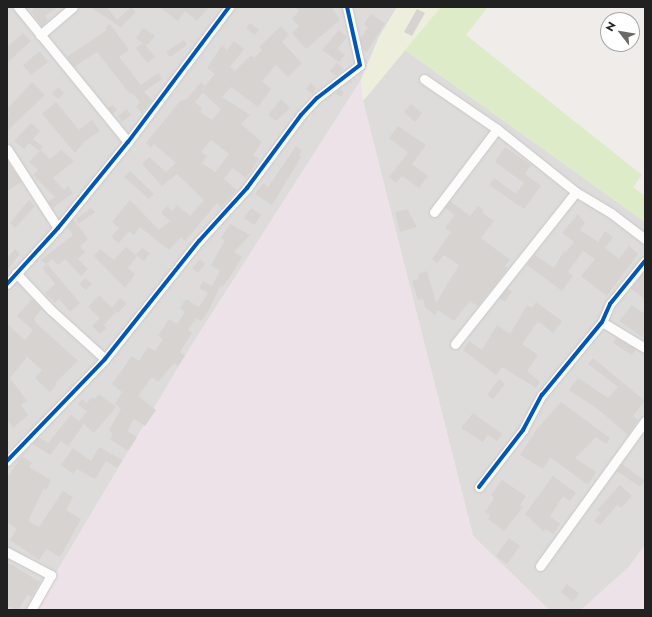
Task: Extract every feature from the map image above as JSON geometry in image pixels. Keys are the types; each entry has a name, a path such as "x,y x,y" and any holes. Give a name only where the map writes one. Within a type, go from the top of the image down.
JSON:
{"street":[{"path":"18,7 128,142"},
{"path":"40,35 73,7"},
{"path":"7,284 58,228 128,142 229,7"},
{"path":"7,461 105,358 199,241 247,188 302,115 317,98 360,65 347,7"},
{"path":"424,79 496,129 576,192 611,213 645,239"},
{"path":"434,212 496,129"},
{"path":"7,149 58,228"},
{"path":"455,344 576,192"},
{"path":"479,487 523,430 542,395 602,322 610,304 645,260"},
{"path":"16,273 51,310 105,358"},
{"path":"602,322 645,348"},
{"path":"540,566 645,421"},
{"path":"7,552 51,575 31,610"}],"shaded area":[{"path":"7,7 397,7 379,37 361,80 188,351 34,610 7,610"},
{"path":"405,50 645,222 645,545 629,567 581,610 549,610 473,536 363,101"},
{"path":"361,80 363,101 473,536 549,610 34,610 188,351"},
{"path":"645,545 645,610 581,610 629,567"}],"green space":[{"path":"397,7 441,7 363,101 361,80 379,37"},
{"path":"441,7 488,7 466,35 642,175 633,187 645,196 645,222 405,50"}],"building":[{"path":"36,7 58,7 45,16 48,20 42,26 31,11"},
{"path":"90,7 107,7 117,20 131,7 136,12 122,26 122,28"},
{"path":"159,7 209,7 197,21 185,11 178,21"},
{"path":"295,7 332,7 340,20 306,49 292,33 299,26 292,19 299,11"},
{"path":"417,9 425,13 412,36 404,32"},
{"path":"371,14 385,23 367,52 363,49 360,39 368,27 364,24"},
{"path":"250,23 259,30 255,35 246,28"},
{"path":"110,24 129,50 119,57 141,85 158,73 162,79 144,92 152,100 142,113 136,107 140,102 132,93 130,94 97,52 74,67 67,57 107,30 105,28"},
{"path":"281,26 289,35 282,42 302,63 288,77 276,65 262,81 271,89 258,107 231,87 222,97 250,115 241,124 262,142 253,155 259,159 246,178 232,168 224,179 237,190 221,207 217,203 185,241 181,237 169,250 140,227 134,235 129,231 119,243 111,237 119,228 112,222 130,200 159,230 170,221 161,213 167,206 172,211 177,205 190,216 204,200 177,174 162,186 142,164 149,157 166,172 176,163 154,144 151,148 146,143 180,101 187,99 201,82 205,86 215,74 207,68 222,45 227,50 234,41 244,49 230,67 235,71 251,55 254,58 262,50 259,47","holes":["203,93 221,109 212,120 200,112 202,108 195,102","211,140 229,154 215,172 202,163 207,156 201,152"]},
{"path":"143,28 155,36 147,45 144,43 155,57 147,63 136,48 143,43 136,38"},
{"path":"339,30 347,37 337,49 345,55 339,62 322,50"},
{"path":"23,33 31,41 7,63 7,47"},
{"path":"184,40 187,45 170,57 166,52"},
{"path":"40,51 48,62 31,75 23,65"},
{"path":"337,63 344,69 336,76 330,71"},
{"path":"32,82 45,95 7,131 7,116 9,113 7,109"},
{"path":"311,83 316,88 312,94 306,89"},
{"path":"58,87 64,93 58,99 52,93"},
{"path":"339,89 344,92 341,97 336,94"},
{"path":"281,99 290,108 276,121 268,115"},
{"path":"56,102 79,130 92,120 100,131 85,141 75,153 42,114"},
{"path":"411,104 422,113 415,122 404,112"},
{"path":"113,105 117,110 113,114 108,108"},
{"path":"127,109 131,115 122,122 118,116"},
{"path":"31,123 40,131 33,139 43,147 39,151 29,143 24,149 14,141"},
{"path":"398,126 426,145 412,164 428,176 419,188 402,176 396,183 389,177 407,154 407,151 389,138"},
{"path":"296,146 302,150 299,155 301,157 272,205 255,194 263,183 268,187"},
{"path":"505,147 531,165 525,174 541,186 524,209 489,185 494,178 516,194 524,183 495,162"},
{"path":"41,150 50,159 61,150 74,161 53,178 64,190 68,186 73,193 53,208 48,202 55,197 33,175 38,170 29,162"},
{"path":"7,160 21,182 9,190 7,187"},
{"path":"130,171 154,194 149,199 124,177"},
{"path":"29,200 35,206 15,228 10,223"},
{"path":"450,201 470,216 478,206 484,210 482,212 494,221 481,238 510,260 505,266 508,268 478,306 470,301 454,321 438,310 435,315 425,307 423,299 418,300 412,281 419,279 418,274 427,271 436,303 459,265 444,255 437,263 432,259 451,232 445,228 455,215 445,208"},
{"path":"91,208 95,212 79,224 76,219"},
{"path":"251,208 261,215 254,225 244,218"},
{"path":"407,209 417,227 400,232 395,212"},
{"path":"578,214 585,223 580,230 598,242 605,231 613,237 605,248 619,259 629,246 638,254 607,296 581,276 595,259 583,251 568,272 573,276 562,291 527,265 535,255 554,268 564,251 566,252 574,242 562,233"},
{"path":"73,219 88,239 80,246 85,252 78,259 88,269 81,276 65,259 58,265 52,259 46,264 41,260 73,235 67,227"},
{"path":"230,224 250,235 234,252 242,257 230,277 222,287 220,286 209,310 201,321 196,318 188,330 192,333 180,352 185,356 178,366 174,363 158,382 152,377 138,396 156,410 145,426 134,419 127,431 137,437 128,451 110,439 113,434 109,430 121,409 115,404 122,392 112,384 132,356 139,361 148,347 155,351 163,339 158,336 169,319 177,324 185,312 180,308 186,299 199,307 208,293 199,288 203,281 212,286 220,271 211,265 225,240 221,238"},
{"path":"126,247 137,256 128,268 135,274 125,288 94,256 100,249 114,260"},
{"path":"142,248 150,253 144,261 136,255"},
{"path":"15,249 20,254 7,270 7,258"},
{"path":"200,259 205,264 198,273 192,268"},
{"path":"47,264 80,303 70,312 59,299 55,303 45,293 55,284 42,268"},
{"path":"645,270 645,299 631,289"},
{"path":"85,278 92,284 86,290 79,284"},
{"path":"507,288 512,292 505,302 499,298"},
{"path":"99,295 112,308 120,298 127,303 118,313 114,309 116,312 104,325 107,328 100,334 92,326 100,318 88,307"},
{"path":"32,299 42,309 34,318 36,323 78,361 55,383 57,384 50,392 35,378 42,370 27,357 10,378 27,401 21,405 28,415 13,428 7,420 7,324 25,340 33,330 17,316"},
{"path":"536,302 562,321 553,333 539,322 522,344 538,355 527,371 540,382 536,388 502,367 496,375 463,350 469,341 482,350 497,325 510,334 527,305 532,308"},
{"path":"632,305 645,314 645,332 642,337 619,321"},
{"path":"616,338 636,349 632,355 613,343"},
{"path":"593,358 645,401 633,416 638,420 628,435 599,410 569,390 578,378 608,398 618,387 588,364"},
{"path":"499,379 505,384 493,399 487,395"},
{"path":"99,394 116,407 94,433 84,424 68,446 61,441 50,455 33,444 38,437 48,443 71,415 79,421 87,411 78,405 82,399 87,403 92,397 95,399"},
{"path":"561,402 610,438 606,444 596,437 575,458 596,472 588,485 550,457 543,469 520,455 537,429"},
{"path":"473,413 502,434 497,441 488,435 483,442 461,428"},
{"path":"99,447 122,460 117,468 106,461 95,479 77,469 73,474 61,465 73,448 91,461"},
{"path":"22,456 32,463 29,467 51,480 46,490 44,488 28,521 39,527 63,491 73,497 66,510 81,519 60,557 46,549 39,560 10,540 17,529 7,522 7,474 9,475"},
{"path":"622,464 645,481 640,487 617,471"},
{"path":"553,476 576,493 570,501 563,496 550,516 560,524 553,534 546,529 544,532 525,514"},
{"path":"502,480 526,496 520,505 523,507 504,531 488,519 490,515 485,512 494,498 491,495"},
{"path":"620,485 632,496 621,508 617,505 600,525 594,521 601,513 597,510"},
{"path":"509,538 520,546 507,564 496,556"},
{"path":"7,562 40,582 31,597 28,594 18,610 7,606"},
{"path":"567,584 579,593 573,602 561,592"}],"cycle path":[{"path":"7,284 58,228 128,142 229,7"},
{"path":"7,461 105,359 199,241 247,188 301,115 317,98 360,65 347,7"},
{"path":"479,487 523,430 542,395 602,322 610,304 645,261"}]}
